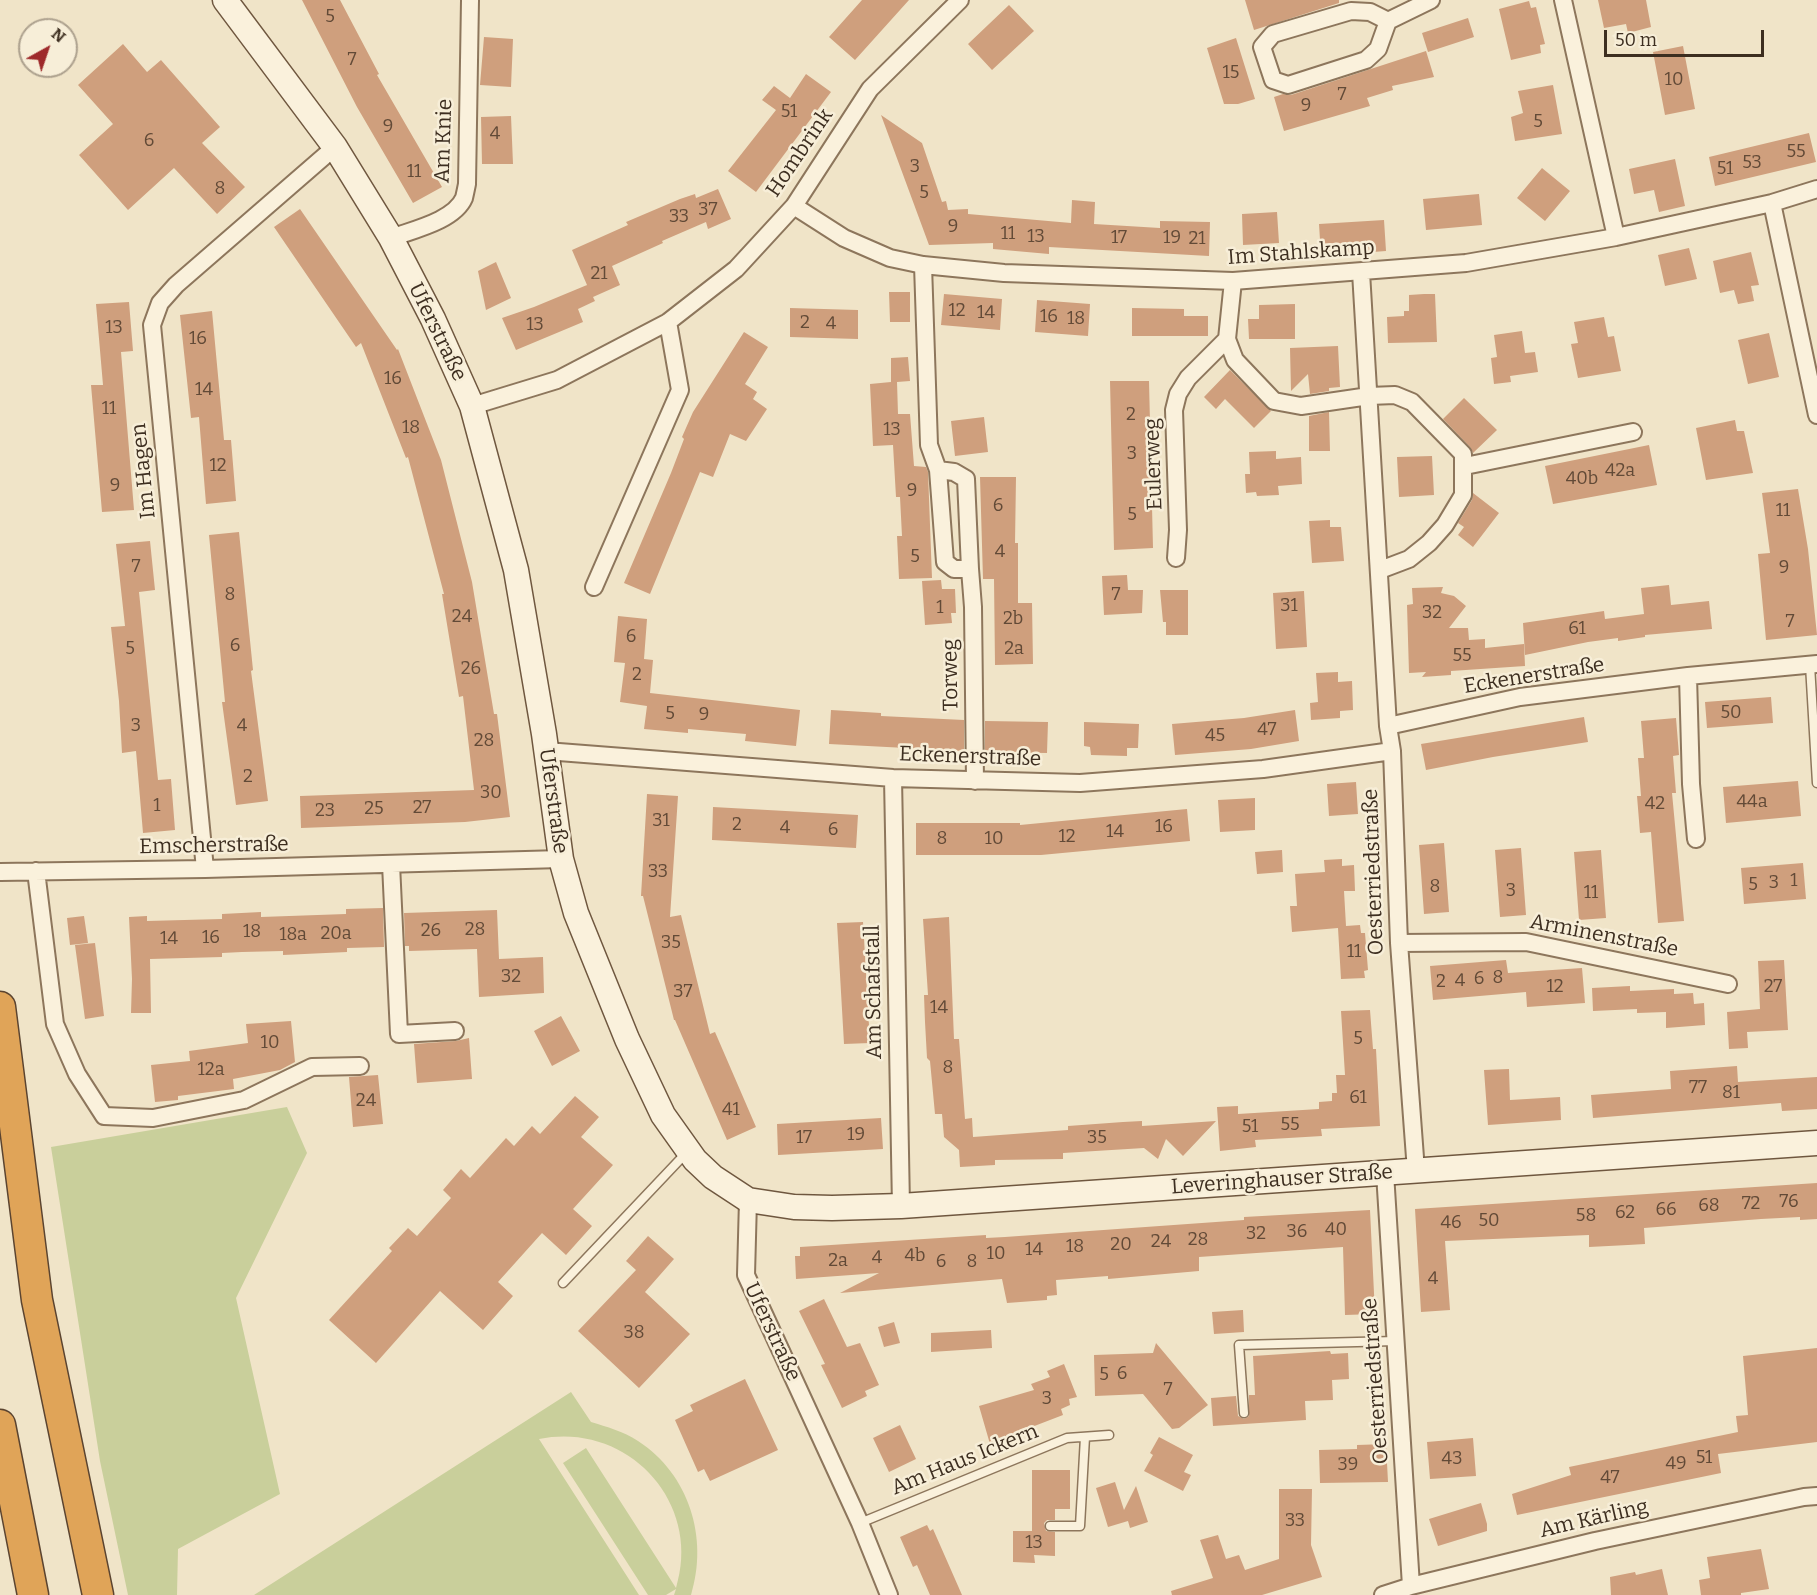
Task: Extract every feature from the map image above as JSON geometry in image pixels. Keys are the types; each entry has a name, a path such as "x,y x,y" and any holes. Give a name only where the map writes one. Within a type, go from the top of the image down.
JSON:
{"highway":[{"path":"0,1007 37,1300 98,1595"},
{"path":"0,1425 33,1595"}],"main road":[{"name":"Uferstraße","path":"225,0 335,147 390,238 433,319 472,406 516,570 561,859 576,913 627,1039 663,1115 695,1160 713,1177 748,1200"},
{"name":"Leveringhauser Straße","path":"748,1200 794,1207 901,1206 1817,1143"}],"street":[{"name":"Am Knie","path":"390,238 443,219 456,209 463,199 467,184 470,0"},
{"name":"Hombrink","path":"472,406 557,380 668,322 736,269 794,206 870,89 960,0"},
{"path":"1388,21 1370,12 1351,11 1274,34 1262,47 1273,80 1288,85 1366,60 1378,49 1388,21 1431,0"},
{"path":"1563,0 1616,237"},
{"name":"Im Hagen","path":"205,869 152,325 160,303 176,285 335,147"},
{"name":"Im Stahlskamp","path":"794,206 844,238 890,258 923,265 1004,273 1233,281 1466,262 1616,237 1772,203 1817,189"},
{"path":"1772,203 1817,415"},
{"path":"923,265 929,445 938,470 945,562 954,569 970,569"},
{"name":"Oesterriedstraße","path":"1362,272 1388,726 1392,751 1399,943 1416,1171"},
{"path":"1233,281 1227,339 1235,360 1274,401 1301,406 1369,396 1395,395 1412,402 1464,454 1463,495 1445,525 1429,543 1409,559 1380,570"},
{"path":"594,587 680,390 668,322"},
{"name":"Eulerweg","path":"1176,558 1178,530 1174,410 1178,394 1188,378 1227,339"},
{"path":"1465,466 1634,432"},
{"name":"Torweg","path":"938,470 954,472 966,479 973,607 975,781"},
{"name":"Eckenerstraße","path":"1388,726 1520,697 1688,676 1814,664"},
{"path":"1688,676 1691,784 1696,839"},
{"name":"Eckenerstraße","path":"546,751 893,778 1080,783 1263,769 1392,751"},
{"name":"Am Schafstall","path":"893,778 901,1206"},
{"name":"Emscherstraße","path":"0,872 561,859"},
{"path":"392,864 399,1034 455,1031"},
{"path":"36,871 56,1024 77,1074 104,1116 153,1118 244,1100 312,1067 360,1066"},
{"name":"Arminenstraße","path":"1399,943 1526,942 1728,984"},
{"name":"Oesterriedstraße","path":"1386,1173 1411,1586"},
{"name":"Uferstraße","path":"748,1200 746,1275 860,1523 889,1595"},
{"name":"Am Kärling","path":"1383,1595 1411,1586 1595,1541 1817,1496"}],"lane":[{"path":"1814,664 1817,783"},
{"path":"563,1283 688,1151"},
{"path":"1244,1413 1239,1345 1396,1341"},
{"name":"Am Haus Ickern","path":"860,1523 1067,1438 1109,1435"},
{"path":"1050,1526 1080,1527 1085,1437"}],"green space":[{"path":"287,1107 307,1153 236,1298 280,1494 178,1549 177,1595 128,1595 100,1461 51,1147"},
{"path":"571,1392 591,1422 621,1432 638,1441 656,1455 682,1489 696,1530 696,1573 691,1595 674,1595 676,1589 666,1595 648,1595 563,1463 586,1448 676,1588 681,1556 678,1526 668,1498 651,1474 628,1456 601,1443 571,1437 539,1439 639,1595 254,1595"}],"building":[{"path":"302,0 340,0 379,74 377,75 442,187 413,203 357,107"},
{"path":"862,0 909,0 855,60 829,37"},
{"path":"1245,0 1339,0 1339,3 1254,30"},
{"path":"1598,0 1646,0 1651,27 1628,33 1626,24 1604,28"},
{"path":"1529,1 1531,8 1536,7 1545,44 1540,45 1541,53 1511,60 1499,9"},
{"path":"1009,5 1034,31 992,70 968,44"},
{"path":"1468,18 1474,37 1428,52 1422,33"},
{"path":"484,37 513,39 511,87 480,85"},
{"path":"1236,38 1255,99 1238,104 1224,104 1207,48"},
{"path":"123,44 147,72 161,60 220,127 202,143 245,187 217,214 174,168 128,210 79,155 113,124 78,85"},
{"path":"1683,46 1695,109 1665,115 1653,52"},
{"path":"1426,51 1434,77 1392,86 1393,90 1367,98 1370,106 1284,131 1274,97 1283,94 1291,95"},
{"path":"806,74 831,92 756,192 728,171 776,110 762,100 774,86 790,98"},
{"path":"1553,85 1562,134 1515,141 1511,117 1523,113 1518,91"},
{"path":"881,115 922,143 942,202 946,201 948,210 968,209 968,214 1071,223 1072,200 1095,202 1094,224 1160,228 1160,221 1210,222 1209,256 1049,247 1049,254 993,249 993,243 929,245"},
{"path":"511,116 513,164 482,164 481,117"},
{"path":"1809,133 1816,162 1715,186 1709,157"},
{"path":"1675,159 1685,206 1659,212 1654,190 1634,194 1629,169"},
{"path":"1542,168 1570,191 1545,221 1517,198"},
{"path":"718,189 731,219 708,229 706,222 612,266 620,285 593,297 595,301 578,309 583,322 516,350 502,318 587,285 572,250 628,225 626,222 680,199 695,194 696,198"},
{"path":"1479,194 1482,225 1426,230 1423,199"},
{"path":"300,209 398,349 441,460 472,582 494,714 497,714 510,817 465,822 301,828 300,796 474,790 463,696 459,697 442,594 444,594 408,457 406,458 361,343 356,347 274,227"},
{"path":"1277,212 1279,243 1243,245 1242,214"},
{"path":"1384,220 1386,251 1321,256 1319,224"},
{"path":"1689,248 1697,279 1665,286 1658,255"},
{"path":"1751,252 1759,285 1751,286 1754,301 1738,304 1734,290 1720,293 1713,261"},
{"path":"496,262 511,298 486,310 478,271"},
{"path":"889,292 910,292 910,322 890,322"},
{"path":"944,294 1002,299 1000,330 941,325"},
{"path":"1435,294 1437,342 1388,343 1387,317 1404,316 1404,311 1409,311 1409,295"},
{"path":"1037,300 1090,304 1088,336 1035,332"},
{"path":"129,302 133,351 121,352 134,510 102,512 91,385 103,385 96,304"},
{"path":"1295,304 1295,339 1249,339 1248,319 1259,319 1259,305"},
{"path":"790,308 858,310 858,339 790,337"},
{"path":"1132,308 1184,309 1184,316 1208,316 1208,336 1132,336"},
{"path":"212,311 224,440 231,440 236,501 206,504 199,417 191,418 180,315"},
{"path":"1604,317 1608,337 1614,336 1621,371 1578,378 1571,344 1578,343 1574,322"},
{"path":"1522,331 1525,353 1535,352 1538,372 1510,376 1511,382 1494,384 1491,358 1497,357 1494,335"},
{"path":"744,332 768,347 745,384 757,392 753,399 767,409 746,441 730,434 713,477 700,472 650,594 624,583 671,473 684,439 682,437 693,412"},
{"path":"1769,333 1779,377 1748,384 1738,340"},
{"path":"1338,346 1340,387 1310,394 1308,374 1291,391 1290,348"},
{"path":"908,357 910,381 897,382 898,414 910,414 914,466 926,467 928,472 932,578 899,579 897,536 902,536 900,497 896,497 893,445 873,446 870,384 891,382 891,358"},
{"path":"1230,370 1271,411 1254,428 1225,399 1216,409 1204,397"},
{"path":"1110,381 1149,381 1153,548 1114,550"},
{"path":"1464,398 1497,430 1473,453 1443,419"},
{"path":"1329,412 1330,451 1309,451 1309,416"},
{"path":"984,417 988,452 955,456 951,421"},
{"path":"1735,420 1737,431 1744,431 1753,473 1706,480 1696,428"},
{"path":"1649,445 1657,485 1553,504 1545,466"},
{"path":"1276,451 1276,459 1301,457 1302,484 1278,486 1279,495 1257,496 1256,492 1246,493 1245,474 1250,474 1249,452"},
{"path":"1432,456 1434,495 1399,497 1397,457"},
{"path":"980,477 1016,477 1015,543 1018,543 1018,603 1032,603 1033,664 995,665 994,579 983,579"},
{"path":"1798,489 1808,549 1817,635 1766,640 1758,554 1770,553 1762,493"},
{"path":"1473,493 1499,513 1473,547 1458,535 1464,527 1458,523 1472,500"},
{"path":"1330,520 1330,527 1341,527 1344,561 1312,563 1309,521"},
{"path":"239,532 253,670 251,671 268,801 236,805 222,702 225,702 209,535"},
{"path":"150,541 155,590 139,592 158,780 171,779 175,830 143,833 136,751 122,753 111,627 125,626 116,544"},
{"path":"1127,575 1128,590 1143,590 1142,613 1104,615 1102,576"},
{"path":"941,580 942,589 955,589 956,613 951,613 952,623 925,625 922,581"},
{"path":"1669,585 1671,605 1709,601 1712,629 1645,635 1645,637 1618,641 1618,638 1588,642 1525,655 1523,623 1604,611 1605,619 1644,614 1641,588"},
{"path":"1443,587 1441,593 1454,596 1466,606 1449,628 1468,628 1469,640 1485,639 1485,648 1524,644 1525,666 1451,671 1451,675 1422,677 1426,672 1409,673 1407,605 1413,604 1412,588"},
{"path":"1160,590 1188,590 1188,635 1166,635"},
{"path":"1304,591 1307,647 1276,649 1273,593"},
{"path":"618,616 647,619 644,659 653,660 650,693 800,710 796,746 745,741 746,734 688,729 688,733 644,729 647,706 620,702 625,663 614,662"},
{"path":"1338,672 1338,682 1352,681 1353,710 1340,711 1340,718 1311,720 1310,703 1318,702 1316,673"},
{"path":"1771,697 1773,723 1707,728 1705,702"},
{"path":"831,710 881,713 881,716 964,720 964,751 829,744"},
{"path":"1295,710 1299,741 1251,749 1175,755 1172,724 1244,718"},
{"path":"1584,717 1588,742 1426,770 1421,744"},
{"path":"1676,718 1679,755 1673,756 1676,793 1672,793 1684,921 1658,923 1651,832 1640,833 1637,796 1641,796 1638,758 1644,758 1641,721"},
{"path":"985,721 1048,722 1047,753 985,752"},
{"path":"1084,722 1139,724 1138,748 1127,748 1127,756 1091,755 1090,747 1084,746"},
{"path":"1798,781 1801,816 1726,823 1723,787"},
{"path":"1356,782 1358,814 1329,816 1327,784"},
{"path":"647,794 678,796 670,917 681,915 710,1034 715,1032 756,1127 727,1140 674,1020 643,896 641,896"},
{"path":"1255,798 1255,830 1220,832 1218,800"},
{"path":"713,807 858,815 856,848 712,840"},
{"path":"1187,809 1190,841 1041,855 916,855 916,823 1020,823 1020,825"},
{"path":"1444,843 1449,912 1424,914 1419,845"},
{"path":"1521,848 1526,915 1500,917 1495,850"},
{"path":"1282,850 1283,872 1257,874 1255,852"},
{"path":"1601,850 1606,918 1579,920 1574,852"},
{"path":"1342,859 1342,866 1354,865 1355,891 1344,891 1346,926 1360,925 1361,933 1365,933 1368,970 1364,971 1365,978 1341,979 1338,928 1292,932 1290,906 1297,906 1295,874 1325,872 1324,860"},
{"path":"1803,863 1806,899 1744,904 1741,868"},
{"path":"383,908 384,947 347,948 347,952 283,955 283,951 242,952 222,953 222,957 150,959 151,1013 131,1013 129,917 147,916 147,921 222,919 222,914 261,912 261,917 346,914 346,909"},
{"path":"497,910 499,959 543,957 544,993 479,997 477,949 409,951 409,946 405,946 404,913"},
{"path":"84,916 88,943 70,945 67,918"},
{"path":"949,917 954,1039 959,1039 965,1119 972,1118 973,1137 1068,1130 1068,1126 1123,1122 1142,1121 1142,1126 1216,1121 1183,1156 1166,1139 1158,1159 1144,1148 1063,1153 1063,1159 995,1160 995,1165 960,1167 959,1150 944,1137 942,1114 935,1114 930,1061 927,1058 925,1022 924,995 928,995 923,919"},
{"path":"863,922 870,1043 844,1044 837,923"},
{"path":"95,943 104,1016 85,1019 75,945"},
{"path":"1506,960 1508,973 1582,968 1585,1003 1527,1007 1526,992 1433,1000 1430,966"},
{"path":"1784,960 1788,1030 1747,1032 1748,1048 1729,1049 1727,1012 1760,1009 1758,961"},
{"path":"1630,986 1630,991 1674,989 1674,994 1693,993 1694,1004 1704,1003 1705,1025 1666,1028 1666,1012 1637,1013 1637,1009 1593,1011 1592,988"},
{"path":"1370,1010 1373,1049 1376,1049 1380,1126 1321,1129 1322,1136 1255,1140 1256,1147 1220,1151 1217,1107 1238,1106 1238,1114 1319,1109 1319,1102 1332,1101 1332,1093 1337,1093 1336,1075 1345,1075 1341,1011"},
{"path":"561,1016 580,1051 552,1066 534,1031"},
{"path":"291,1021 295,1062 280,1070 233,1079 234,1089 178,1096 178,1100 155,1102 151,1065 190,1061 189,1051 248,1043 246,1024"},
{"path":"469,1038 472,1079 417,1083 414,1044"},
{"path":"1737,1066 1738,1082 1817,1077 1817,1109 1782,1111 1781,1103 1593,1118 1591,1095 1671,1089 1670,1071"},
{"path":"1509,1069 1510,1100 1560,1097 1561,1120 1488,1125 1484,1070"},
{"path":"378,1075 383,1124 353,1127 349,1077"},
{"path":"575,1096 599,1117 581,1137 613,1165 573,1209 592,1226 566,1255 542,1233 498,1282 513,1296 483,1330 440,1291 376,1363 329,1320 392,1251 389,1248 408,1228 417,1236 451,1198 443,1190 461,1169 470,1178 506,1138 514,1146 532,1126 540,1134"},
{"path":"881,1118 883,1149 778,1155 777,1124"},
{"path":"1817,1183 1817,1219 1800,1220 1800,1217 1761,1219 1644,1228 1645,1244 1589,1247 1589,1235 1445,1241 1450,1310 1421,1312 1415,1209"},
{"path":"1370,1210 1375,1314 1345,1315 1343,1247 1199,1257 1199,1271 1108,1279 1108,1276 1056,1280 1057,1295 1047,1296 1047,1300 1007,1303 1002,1279 840,1293 879,1273 796,1279 795,1256 800,1256 800,1247 986,1235 986,1238 1005,1237 1244,1220 1244,1217"},
{"path":"648,1236 674,1259 645,1292 690,1334 639,1388 578,1331 636,1270 626,1261"},
{"path":"824,1299 847,1347 860,1343 879,1385 865,1391 867,1396 842,1408 821,1365 825,1364 799,1311"},
{"path":"1243,1310 1244,1332 1214,1334 1212,1312"},
{"path":"894,1322 900,1343 884,1347 878,1327"},
{"path":"991,1330 992,1348 931,1352 931,1333"},
{"path":"1156,1343 1208,1405 1179,1428 1172,1429 1143,1394 1095,1396 1094,1355 1153,1353"},
{"path":"1817,1348 1817,1442 1718,1454 1721,1473 1517,1515 1512,1494 1571,1475 1569,1467 1738,1432 1736,1416 1748,1415 1743,1356"},
{"path":"1330,1351 1331,1354 1348,1353 1349,1379 1332,1380 1333,1400 1305,1401 1306,1420 1213,1426 1211,1398 1236,1396 1238,1416 1244,1419 1249,1416 1249,1395 1255,1395 1253,1356"},
{"path":"1064,1364 1077,1397 1069,1399 1070,1405 1061,1409 1063,1415 1024,1430 1025,1434 990,1444 979,1406 1034,1390 1031,1384 1050,1377 1047,1371"},
{"path":"745,1379 778,1450 710,1481 704,1469 698,1472 675,1420 693,1411 690,1405"},
{"path":"900,1425 916,1459 889,1472 873,1438"},
{"path":"1159,1437 1193,1455 1184,1472 1191,1475 1183,1491 1144,1471"},
{"path":"1473,1438 1476,1476 1430,1479 1427,1442"},
{"path":"1386,1444 1388,1482 1320,1483 1319,1450 1357,1449 1357,1445"},
{"path":"1032,1470 1070,1470 1070,1509 1055,1509 1055,1520 1047,1520 1044,1523 1046,1531 1055,1532 1055,1556 1034,1555 1035,1563 1013,1562 1013,1531 1032,1531"},
{"path":"1115,1482 1124,1510 1136,1486 1148,1522 1130,1528 1128,1521 1108,1527 1096,1488"},
{"path":"1279,1489 1312,1489 1311,1545 1322,1577 1262,1595 1172,1595 1171,1591 1213,1578 1200,1540 1218,1535 1226,1559 1239,1555 1245,1570 1279,1559"},
{"path":"1481,1503 1487,1531 1438,1546 1429,1519"},
{"path":"927,1525 930,1531 933,1529 962,1595 930,1595 917,1565 913,1567 900,1537"},
{"path":"1761,1549 1769,1589 1741,1593 1741,1595 1701,1595 1699,1580 1710,1578 1707,1557"},
{"path":"1662,1569 1668,1595 1611,1595 1610,1577 1635,1572 1636,1575"}]}
